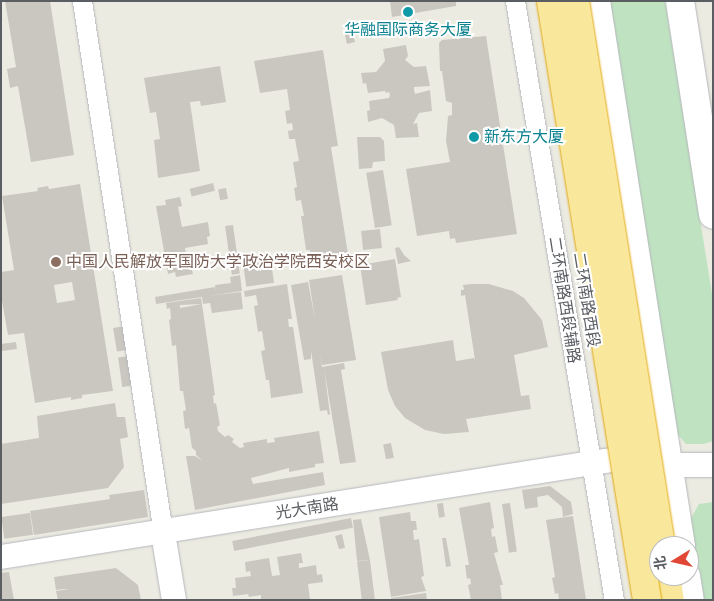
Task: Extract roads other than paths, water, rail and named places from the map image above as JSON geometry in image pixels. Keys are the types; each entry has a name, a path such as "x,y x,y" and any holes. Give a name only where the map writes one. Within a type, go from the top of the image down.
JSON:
{"highway":[{"name":"二环南路西段","path":"551,1 647,600"},
{"path":"576,1 659,536"},
{"path":"668,586 670,600"}],"main road":[{"name":"二环南路西段","path":"537,1 602,462 634,600"},
{"path":"596,1 679,536"},
{"path":"680,1 713,214"},
{"path":"688,586 690,600"}],"street":[{"path":"82,1 174,600"},
{"name":"二环南路西段辅路","path":"515,1 602,462 614,600"},
{"name":"光大南路","path":"1,557 163,533 602,462 713,465"}],"place":[{"name":"华融国际商务大厦","path":"408,12"},
{"name":"新东方大厦","path":"474,137"},
{"name":"中国人民解放军国防大学政治学院西安校区","path":"56,262"}]}
